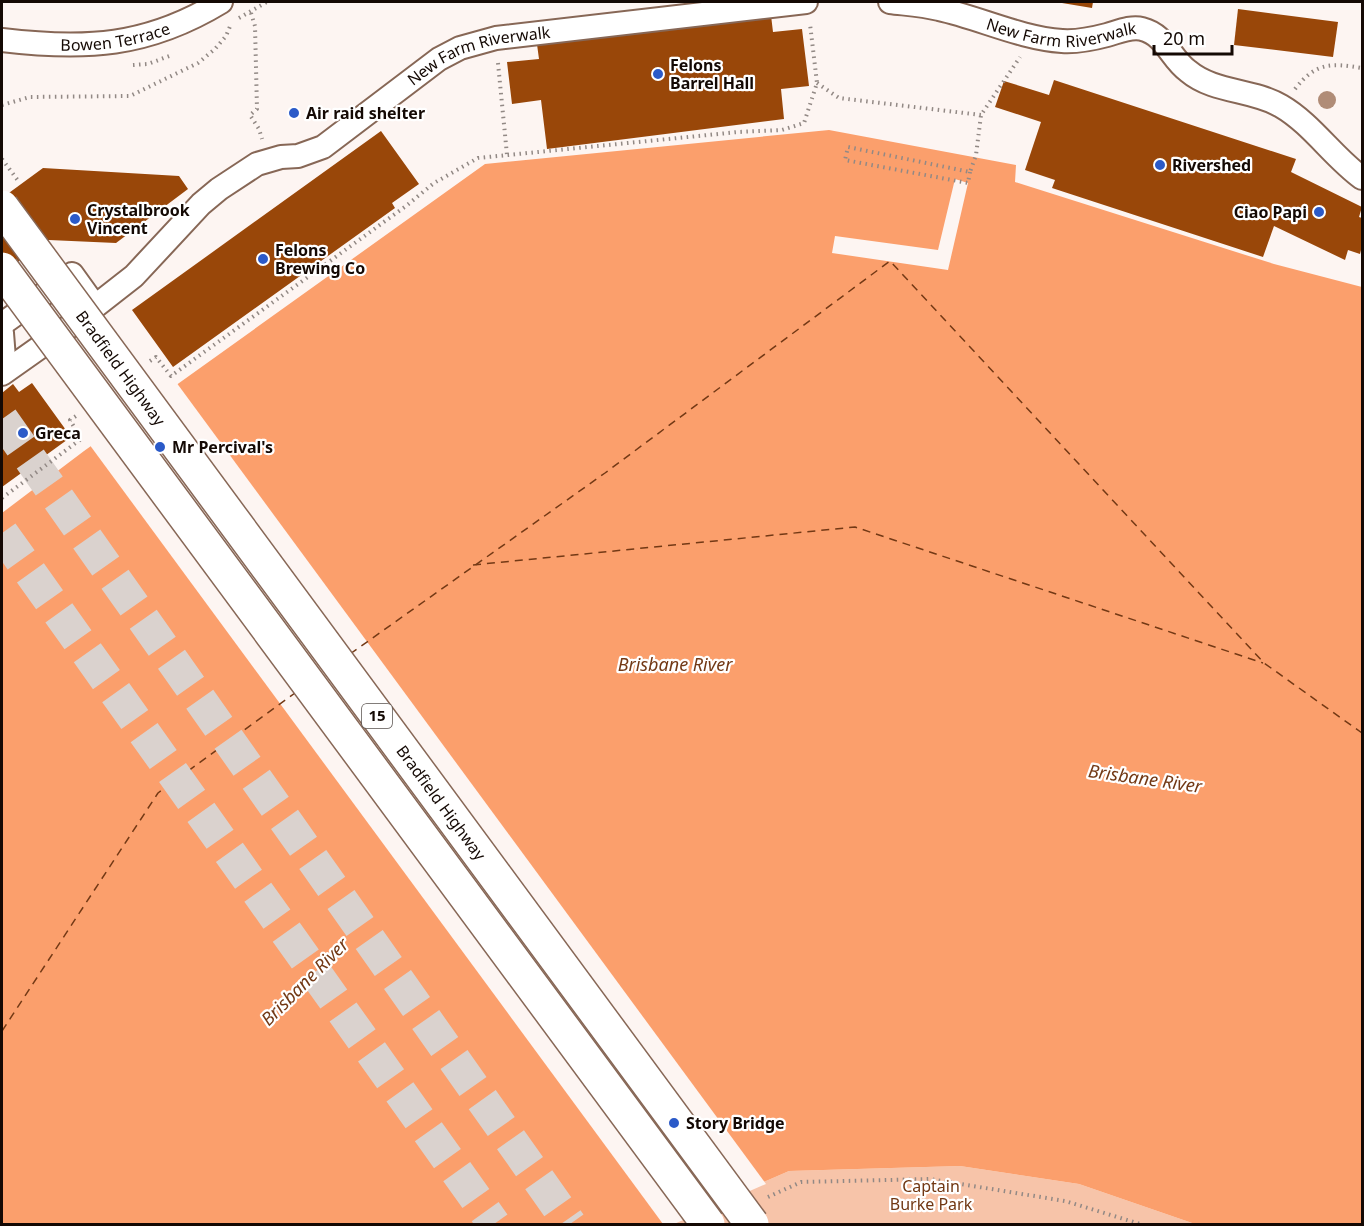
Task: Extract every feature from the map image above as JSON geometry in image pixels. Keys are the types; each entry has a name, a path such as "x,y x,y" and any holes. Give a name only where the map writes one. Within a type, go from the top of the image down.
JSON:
{"highway":[{"name":"Bradfield Highway","path":"2,207 755,1213"},
{"name":"15","path":"2,268 708,1224"}],"street":[{"name":"Bowen Terrace","path":"2,40 41,45 120,42 143,37 189,19 221,2"},
{"name":"New Farm Riverwalk","path":"890,2 938,9 1034,36 1062,41 1079,41 1126,29 1140,28 1157,35 1187,71 1216,86 1256,95 1281,106 1313,132 1362,178"},
{"name":"New Farm Riverwalk","path":"3,373 134,276 201,204 219,189 257,164 281,157 298,156 323,147 439,59 460,48 496,38 807,7"},
{"path":"2,324 72,274 95,306"},
{"path":"2,333 3,373"}],"path":[{"path":"2,105 30,97 130,96 198,63 226,36 232,22 267,2"},
{"path":"171,376 406,206 434,183 477,158 738,132 782,130 804,123 817,83 807,7"},
{"path":"251,13 255,26 257,109 250,115 259,129"},
{"path":"970,172 848,147 845,160 968,183 976,154 981,115 1034,36"},
{"path":"496,38 507,155"},
{"path":"1281,106 1300,81 1319,66 1329,64 1362,68"},
{"path":"817,83 839,98 981,115"},
{"path":"755,1213 801,1182 930,1179 1065,1201 1140,1224"}],"green space":[{"name":"Captain Burke Park","path":"960,1166 1079,1184 1195,1224 666,1224 789,1171"}],"water":[{"name":"Brisbane River","path":"829,130 1016,165 1015,182 1274,264 1362,287 1362,1224 1195,1224 1079,1184 960,1166 789,1171 666,1224 2,1224 2,513 84,451 485,164"}],"pier":[{"path":"955,179 968,183 948,270 832,253 835,236 938,250"},
{"name":"Story Bridge","path":"176,382 766,1184 674,1224 663,1224 89,444"}],"building":[{"path":"1056,2 1093,2 1092,8"},
{"name":"Felons Barrel Hall","path":"770,7 773,32 802,29 809,86 781,89 784,119 547,149 541,100 512,104 507,62 539,59 536,37"},
{"path":"1238,9 1338,22 1333,57 1234,45"},
{"name":"Rivershed","path":"1054,80 1296,159 1291,172 1362,207 1359,217 1362,218 1360,254 1348,250 1345,260 1274,226 1263,257 1052,188 1055,180 1025,170 1041,122 995,107 1004,81 1049,95"},
{"name":"Felons Brewing Co","path":"381,131 419,184 392,203 395,208 173,367 132,310"},
{"name":"Crystalbrook Vincent","path":"43,168 179,176 188,189 116,243 49,240 2,273 2,198"},
{"path":"32,383 71,437 2,487 2,393 13,384 19,392"}],"ferry route":[{"path":"350,654 605,473 890,261 1264,663 1362,733"},
{"path":"473,565 855,527 1263,663"},
{"path":"2,1031 158,793 295,693"}],"tunnel":[{"path":"2,419 570,1224"},
{"path":"2,533 494,1224"}],"place":[{"name":"Felons Barrel Hall","path":"658,74"},
{"name":"Air raid shelter","path":"294,113"},
{"name":"Rivershed","path":"1160,165"},
{"name":"Ciao Papi","path":"1319,212"},
{"name":"Crystalbrook Vincent","path":"75,219"},
{"name":"Felons Brewing Co","path":"263,259"},
{"name":"Greca","path":"23,433"},
{"name":"Mr Percival's","path":"160,447"},
{"name":"Story Bridge","path":"674,1123"}]}
